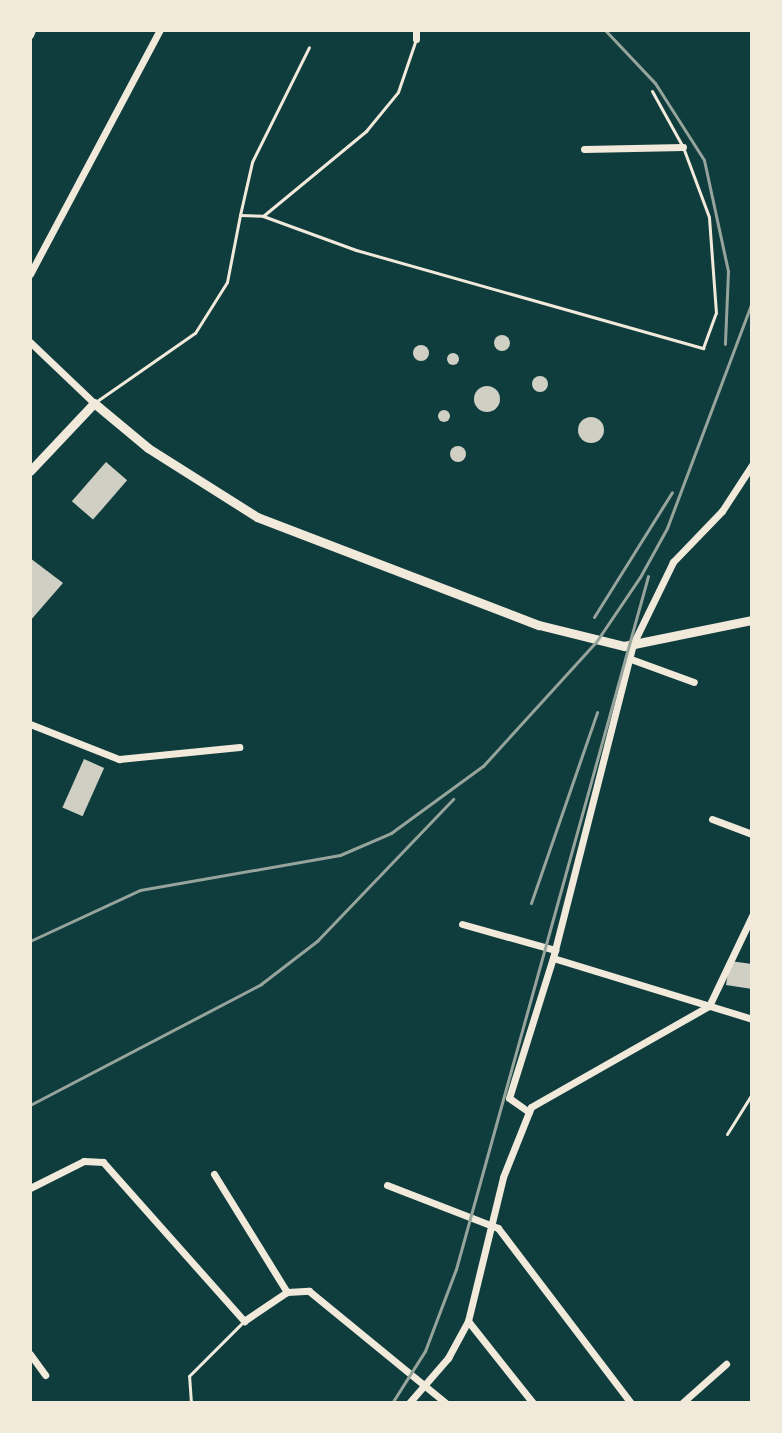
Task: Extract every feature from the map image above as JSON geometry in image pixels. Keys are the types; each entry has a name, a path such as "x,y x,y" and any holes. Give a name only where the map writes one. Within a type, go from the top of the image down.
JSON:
{"street":[{"path":"30,274 160,30"},
{"path":"584,149 683,147"},
{"path":"30,342 94,403 148,448 283,529 539,625 633,644 752,620"},
{"path":"30,471 94,403"},
{"path":"529,1112 509,1098 554,954 628,658 673,562 722,511 752,465"},
{"path":"628,658 694,682"},
{"path":"30,724 119,759 239,747"},
{"path":"712,819 752,834"},
{"path":"409,1403 427,1383 468,1321 491,1224 529,1112 540,1098 598,1075 709,1006 752,916"},
{"path":"462,924 752,1019"},
{"path":"30,1188 84,1161 103,1162 244,1321 287,1292 309,1291 410,1378 427,1383 446,1403"},
{"path":"214,1174 287,1292"},
{"path":"387,1185 491,1224 631,1403"},
{"path":"468,1321 533,1403"},
{"path":"30,1354 45,1375"},
{"path":"682,1403 726,1364"}],"lane":[{"path":"263,216 382,115 416,34"},
{"path":"94,403 154,368 212,311 227,282 252,162 309,47"},
{"path":"240,215 263,216 356,250 703,348 715,327 714,255 683,147 652,91"},
{"path":"727,1134 752,1094"},
{"path":"191,1403 189,1376 244,1321"}],"building":[{"path":"499,335 505,335 510,343 508,349 499,351 494,346 494,340"},
{"path":"418,345 424,345 429,353 427,359 418,361 413,356 413,350"},
{"path":"453,353 459,359 453,365 447,359"},
{"path":"537,376 543,376 548,384 546,390 537,392 532,387 532,381"},
{"path":"487,386 496,390 500,399 496,408 487,412 478,408 474,399 478,390"},
{"path":"444,410 450,416 444,422 438,416"},
{"path":"591,417 600,421 604,430 600,439 591,443 582,439 578,430 582,421"},
{"path":"455,446 461,446 466,454 464,460 455,462 450,457 450,451"},
{"path":"106,462 127,480 93,520 72,501"},
{"path":"30,558 63,583 30,621"},
{"path":"84,759 104,768 83,816 62,807"},
{"path":"730,961 752,964 752,989 726,985"}],"railway":[{"path":"605,30 655,83 704,160 728,271 725,344"},
{"path":"30,941 140,890 340,855 391,833 483,766 596,642 640,577 667,528 752,302"},
{"path":"594,617 672,492"},
{"path":"392,1403 425,1351 456,1269 648,576"},
{"path":"531,903 597,712"},
{"path":"30,1105 261,984 317,941 453,799"}]}
